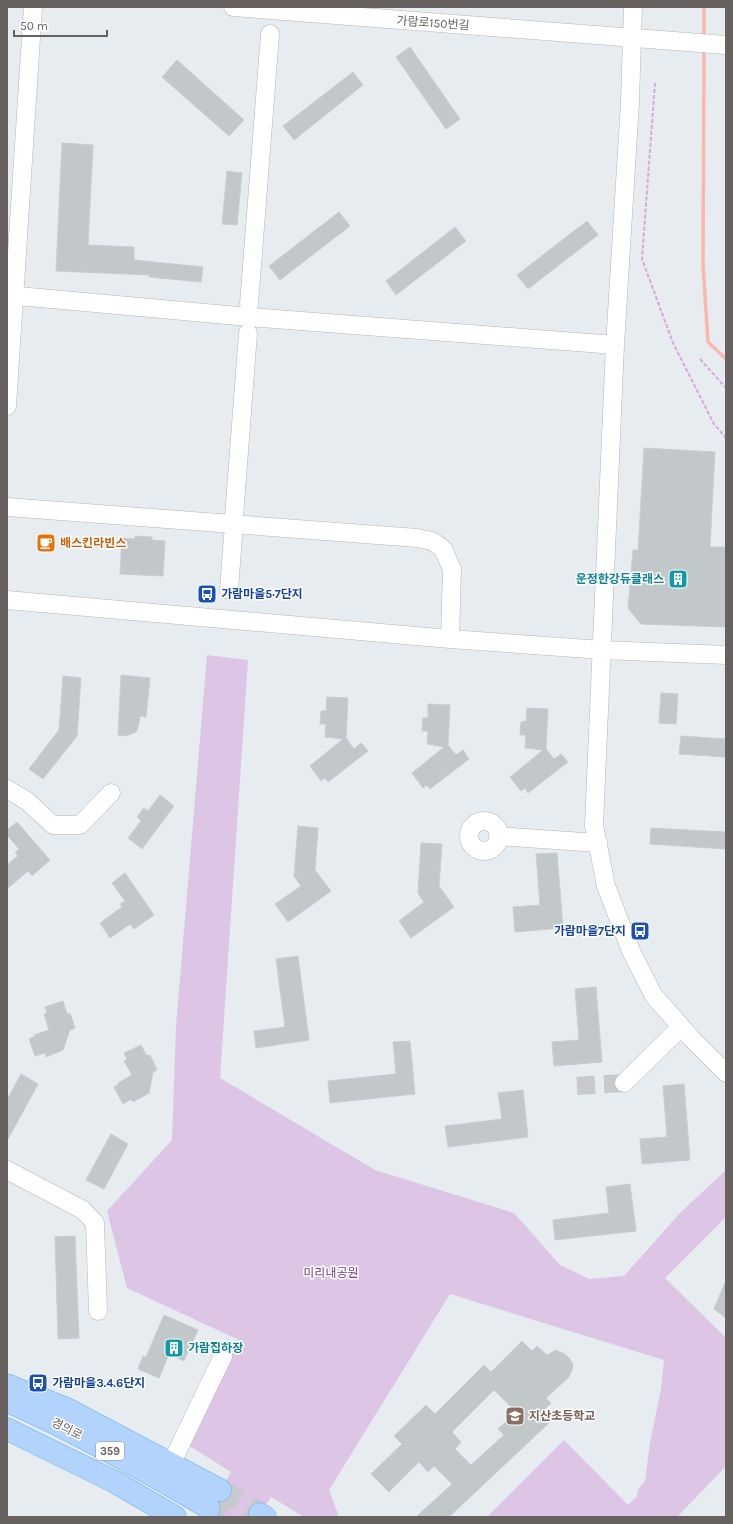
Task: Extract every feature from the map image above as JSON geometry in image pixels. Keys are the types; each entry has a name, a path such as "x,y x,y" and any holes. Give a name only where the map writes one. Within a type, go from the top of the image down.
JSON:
{"main road":[{"path":"7,1385 67,1409 171,1464"},
{"name":"경의로","path":"7,1401 52,1421 143,1469 215,1499 171,1464"},
{"path":"7,1429 115,1482 176,1517"}],"street":[{"path":"7,406 10,295 33,7"},
{"name":"가람로150번길","path":"233,7 726,45"},
{"path":"633,7 633,38 615,345 594,825 606,886 631,951 654,996 681,1027 726,1073"},
{"path":"249,304 270,34"},
{"path":"10,295 249,317 615,345"},
{"path":"234,517 248,333"},
{"path":"7,506 417,538 432,542 443,549 452,569 450,639"},
{"path":"228,590 233,536"},
{"path":"7,600 450,639 602,650 726,655"},
{"path":"7,789 27,801 53,825 80,826 111,793"},
{"path":"498,836 598,843"},
{"path":"624,1083 681,1027"},
{"path":"7,1170 83,1210 95,1223 98,1311"},
{"path":"171,1464 224,1356"}],"path":[{"path":"655,83 642,259 673,343 714,424 726,438"},
{"path":"700,358 726,388"}],"green space":[{"name":"미리내공원","path":"207,655 248,660 220,1078 375,1170 514,1213 560,1265 589,1279 624,1276 680,1213 726,1170 726,1217 665,1278 726,1338 726,1466 677,1517 487,1517 564,1440 628,1505 637,1496 638,1489 645,1481 650,1443 661,1389 664,1360 450,1294 329,1490 339,1517 304,1517 271,1497 258,1517 204,1517 231,1472 188,1445 239,1340 127,1288 107,1211 172,1140 176,1026"}],"building":[{"path":"410,47 460,119 446,129 396,57"},
{"path":"177,60 244,120 229,136 162,77"},
{"path":"353,72 363,85 294,140 283,126"},
{"path":"62,143 93,145 88,245 134,247 134,260 203,267 201,282 149,277 149,275 56,271"},
{"path":"227,171 242,173 237,225 222,224"},
{"path":"339,212 350,226 280,280 269,266"},
{"path":"587,221 598,235 528,289 517,275"},
{"path":"455,227 466,241 396,295 386,281"},
{"path":"644,448 715,452 710,547 726,547 726,627 641,624 628,608 633,550 638,550"},
{"path":"135,536 152,537 152,540 165,541 163,576 120,574 122,538 135,539"},
{"path":"121,675 150,678 146,717 140,716 136,732 126,736 118,735"},
{"path":"63,676 81,678 77,736 43,779 29,769 59,730"},
{"path":"661,693 678,694 676,724 659,723"},
{"path":"327,697 348,698 346,738 354,749 361,743 368,751 328,782 325,778 321,781 310,766 343,739 325,737 326,724 320,724 321,711 326,711"},
{"path":"428,704 450,705 448,745 456,755 463,750 469,759 430,789 427,785 423,788 412,773 444,747 427,744 428,731 422,731 423,718 428,718"},
{"path":"527,708 548,709 546,749 554,759 561,754 568,762 528,793 525,788 521,791 510,777 543,750 525,748 526,735 520,735 521,722 526,721"},
{"path":"681,736 726,739 726,757 679,754"},
{"path":"160,795 174,806 142,849 128,838 141,821 137,817 144,808 148,811"},
{"path":"17,822 50,860 32,876 28,871 7,889 7,865 18,856 15,853 19,849 7,835 7,830"},
{"path":"298,826 318,828 315,870 331,891 288,922 275,904 301,886 294,876"},
{"path":"651,828 726,832 726,849 650,844"},
{"path":"421,843 442,844 439,886 454,907 411,938 399,921 424,902 418,893"},
{"path":"557,853 563,928 515,932 513,907 540,905 536,854"},
{"path":"125,873 154,915 134,929 130,924 110,938 100,923 122,907 120,904 125,901 112,883"},
{"path":"298,956 309,1040 256,1048 254,1031 285,1027 276,959"},
{"path":"596,987 602,1062 554,1066 552,1042 579,1040 575,989"},
{"path":"63,1001 67,1014 70,1013 75,1028 70,1030 63,1050 46,1057 45,1053 35,1056 29,1039 35,1036 34,1035 49,1030 44,1014 47,1013 45,1007"},
{"path":"410,1041 415,1094 330,1103 328,1081 396,1074 393,1042"},
{"path":"141,1045 147,1056 150,1055 157,1070 153,1072 149,1093 133,1102 131,1099 123,1104 114,1087 132,1075 124,1061 127,1059 124,1053"},
{"path":"21,1074 38,1084 7,1141 7,1100"},
{"path":"684,1084 690,1160 642,1164 640,1139 667,1137 663,1086"},
{"path":"523,1090 528,1137 448,1147 445,1126 502,1119 498,1093"},
{"path":"111,1134 128,1144 104,1189 86,1180"},
{"path":"630,1184 636,1231 555,1240 553,1220 609,1213 606,1187"},
{"path":"75,1236 79,1338 58,1339 55,1237"},
{"path":"726,1280 726,1318 714,1309"},
{"name":"가람집하장","path":"164,1315 198,1330 184,1361 169,1354 159,1378 138,1369 143,1356 146,1357"},
{"path":"522,1341 532,1351 537,1346 547,1355 556,1350 565,1354 573,1364 569,1377 546,1398 551,1403 540,1414 549,1423 449,1517 416,1517 452,1484 434,1466 428,1472 419,1462 389,1492 371,1474 402,1444 394,1436 426,1405 435,1414 484,1365 491,1372","holes":["494,1390 516,1412 498,1429 504,1435 471,1465 455,1449 461,1442 452,1432"]}],"waterway":[{"path":"704,7 704,38"},
{"path":"704,48 703,264 708,342 726,359"}],"tunnel":[{"path":"577,1086 624,1083"},
{"path":"220,1490 260,1514"},
{"path":"209,1508 223,1517"}],"place":[{"name":"배스킨라빈스","path":"46,543"},
{"name":"운정한강듀클래스","path":"678,579"},
{"name":"가람마을5·7단지","path":"207,594"},
{"name":"가람마을7단지","path":"640,931"},
{"name":"가람집하장","path":"174,1348"},
{"name":"가람마을3.4.6단지","path":"38,1383"},
{"name":"지산초등학교","path":"515,1416"}]}
